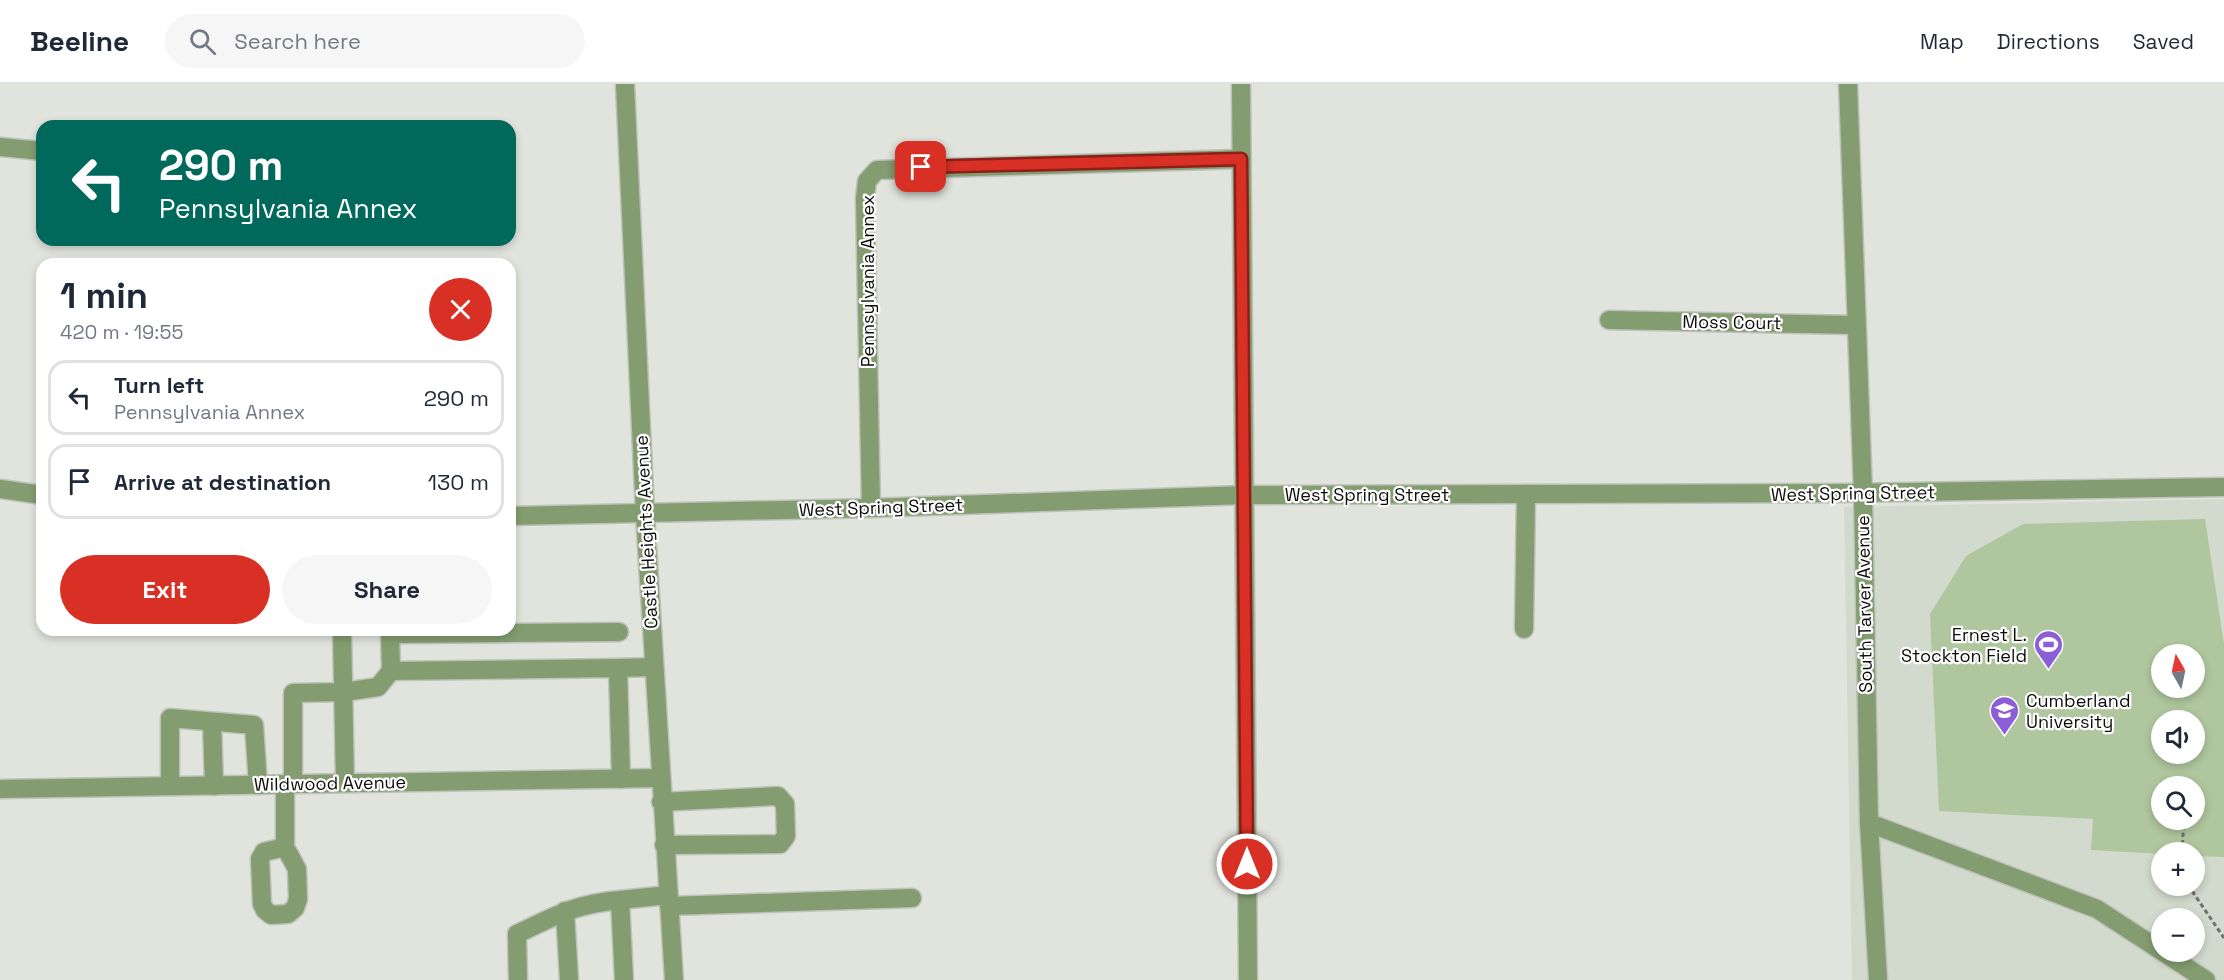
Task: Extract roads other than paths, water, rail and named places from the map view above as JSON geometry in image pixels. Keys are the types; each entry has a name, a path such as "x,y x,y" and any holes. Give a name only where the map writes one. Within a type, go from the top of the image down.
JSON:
{"street":[{"name":"Castle Heights Avenue","path":"625,84 659,778 674,980"},
{"path":"1241,84 1248,980"},
{"name":"South Tarver Avenue","path":"1848,84 1855,325 1863,493 1869,823 1878,980"},
{"path":"0,147 36,150"},
{"name":"Pennsylvania Annex","path":"871,508 865,198 867,181 877,170 1241,159"},
{"name":"Moss Court","path":"1609,320 1855,325"},
{"name":"West Spring Street","path":"516,516 871,508 1244,495 1863,493 2224,487"},
{"path":"0,489 36,494"},
{"path":"1524,629 1526,494"},
{"path":"516,632 619,632"},
{"path":"342,636 345,783"},
{"path":"285,847 293,693 344,692 378,687 391,671 390,636"},
{"path":"391,671 653,667"},
{"path":"618,669 621,779"},
{"path":"170,786 170,718 254,725 258,785"},
{"path":"212,722 214,786"},
{"name":"Wildwood Avenue","path":"0,789 659,778"},
{"path":"661,802 778,796 785,804 786,836 780,844 664,844"},
{"path":"1869,823 2097,909 2206,980"},
{"path":"518,980 517,934 565,910 588,903 620,900 912,898"},
{"path":"620,900 624,980"},
{"path":"565,910 569,980"}],"place":[{"name":"Ernest L. Stockton Field","path":"2048,670"},
{"name":"Cumberland University","path":"2005,736"}]}
